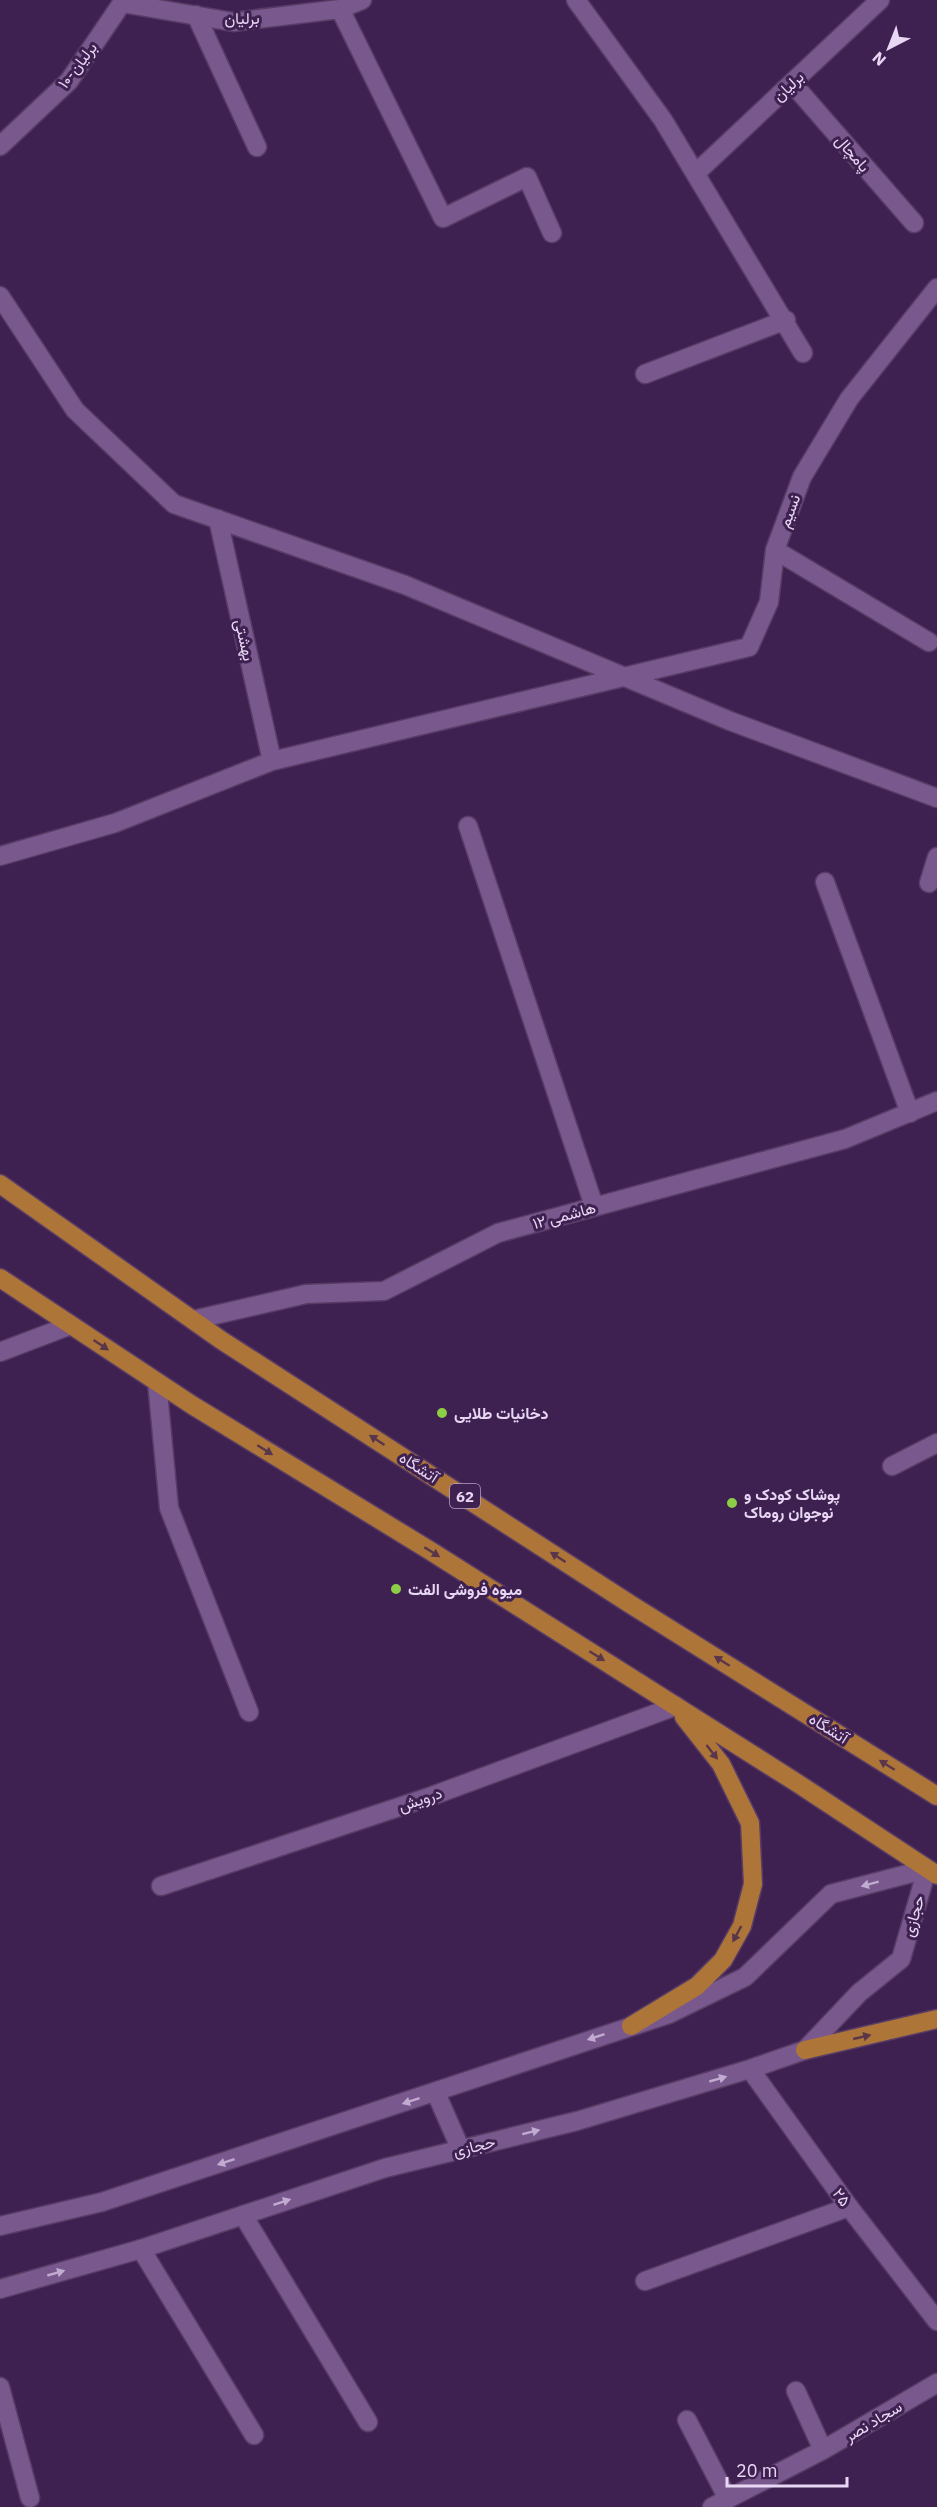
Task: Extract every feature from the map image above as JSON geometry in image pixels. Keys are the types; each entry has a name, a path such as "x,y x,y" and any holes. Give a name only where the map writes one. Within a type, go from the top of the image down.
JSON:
{"main road":[{"name":"آتشگاه","path":"0,1184 193,1320 630,1604 937,1796"},
{"path":"0,1278 157,1382 934,1866"},
{"path":"631,2026 697,1986 723,1960 742,1926 753,1884 750,1823 721,1764 676,1706"},
{"path":"805,2050 937,2019"}],"street":[{"name":"برلیان","path":"120,1 233,22 340,9 362,0"},
{"path":"576,0 663,120 786,320 803,353"},
{"name":"برلیان","path":"696,173 880,0"},
{"name":"۱۰-برلیان","path":"0,146 69,81 120,1"},
{"path":"340,9 443,218 527,177 552,233"},
{"path":"196,15 257,147"},
{"name":"پامچال","path":"792,82 914,223"},
{"name":"نسیم","path":"626,676 748,647 769,602 775,550 802,477 849,399 937,288"},
{"path":"0,296 75,410 174,504 405,585 730,721 937,798"},
{"path":"645,374 786,320"},
{"name":"بهشتی","path":"218,519 272,760"},
{"path":"775,550 929,642"},
{"path":"0,856 115,823 272,760 626,676"},
{"path":"468,826 594,1206"},
{"path":"929,883 937,857"},
{"path":"825,882 910,1113"},
{"name":"۱۲ هاشمی","path":"193,1320 306,1294 384,1291 498,1233 845,1139 937,1101"},
{"path":"0,1352 71,1324"},
{"path":"157,1382 169,1508 249,1712"},
{"path":"892,1466 937,1443"},
{"name":"درویش","path":"161,1886 429,1797 676,1706"},
{"name":"حجازی","path":"0,2226 102,2202 669,2014 745,1977 831,1894 934,1866"},
{"name":"حجازی","path":"0,2289 141,2249 386,2168 577,2121 805,2050 859,1993 901,1959 934,1866"},
{"name":"۲۵","path":"750,2069 849,2207 937,2321"},
{"path":"436,2093 461,2150"},
{"path":"645,2281 849,2207"},
{"path":"243,2215 368,2422"},
{"path":"141,2249 254,2435"},
{"name":"سجاد نصر","path":"720,2503 823,2450 937,2383"},
{"path":"0,2386 30,2498"},
{"path":"796,2391 823,2450"},
{"path":"687,2420 720,2503"}],"place":[{"name":"دخانیات طلایی","path":"442,1413"},
{"name":"پوشاک کودک و نوجوان روماک","path":"732,1503"},
{"name":"میوه فروشی الفت","path":"396,1589"}]}
